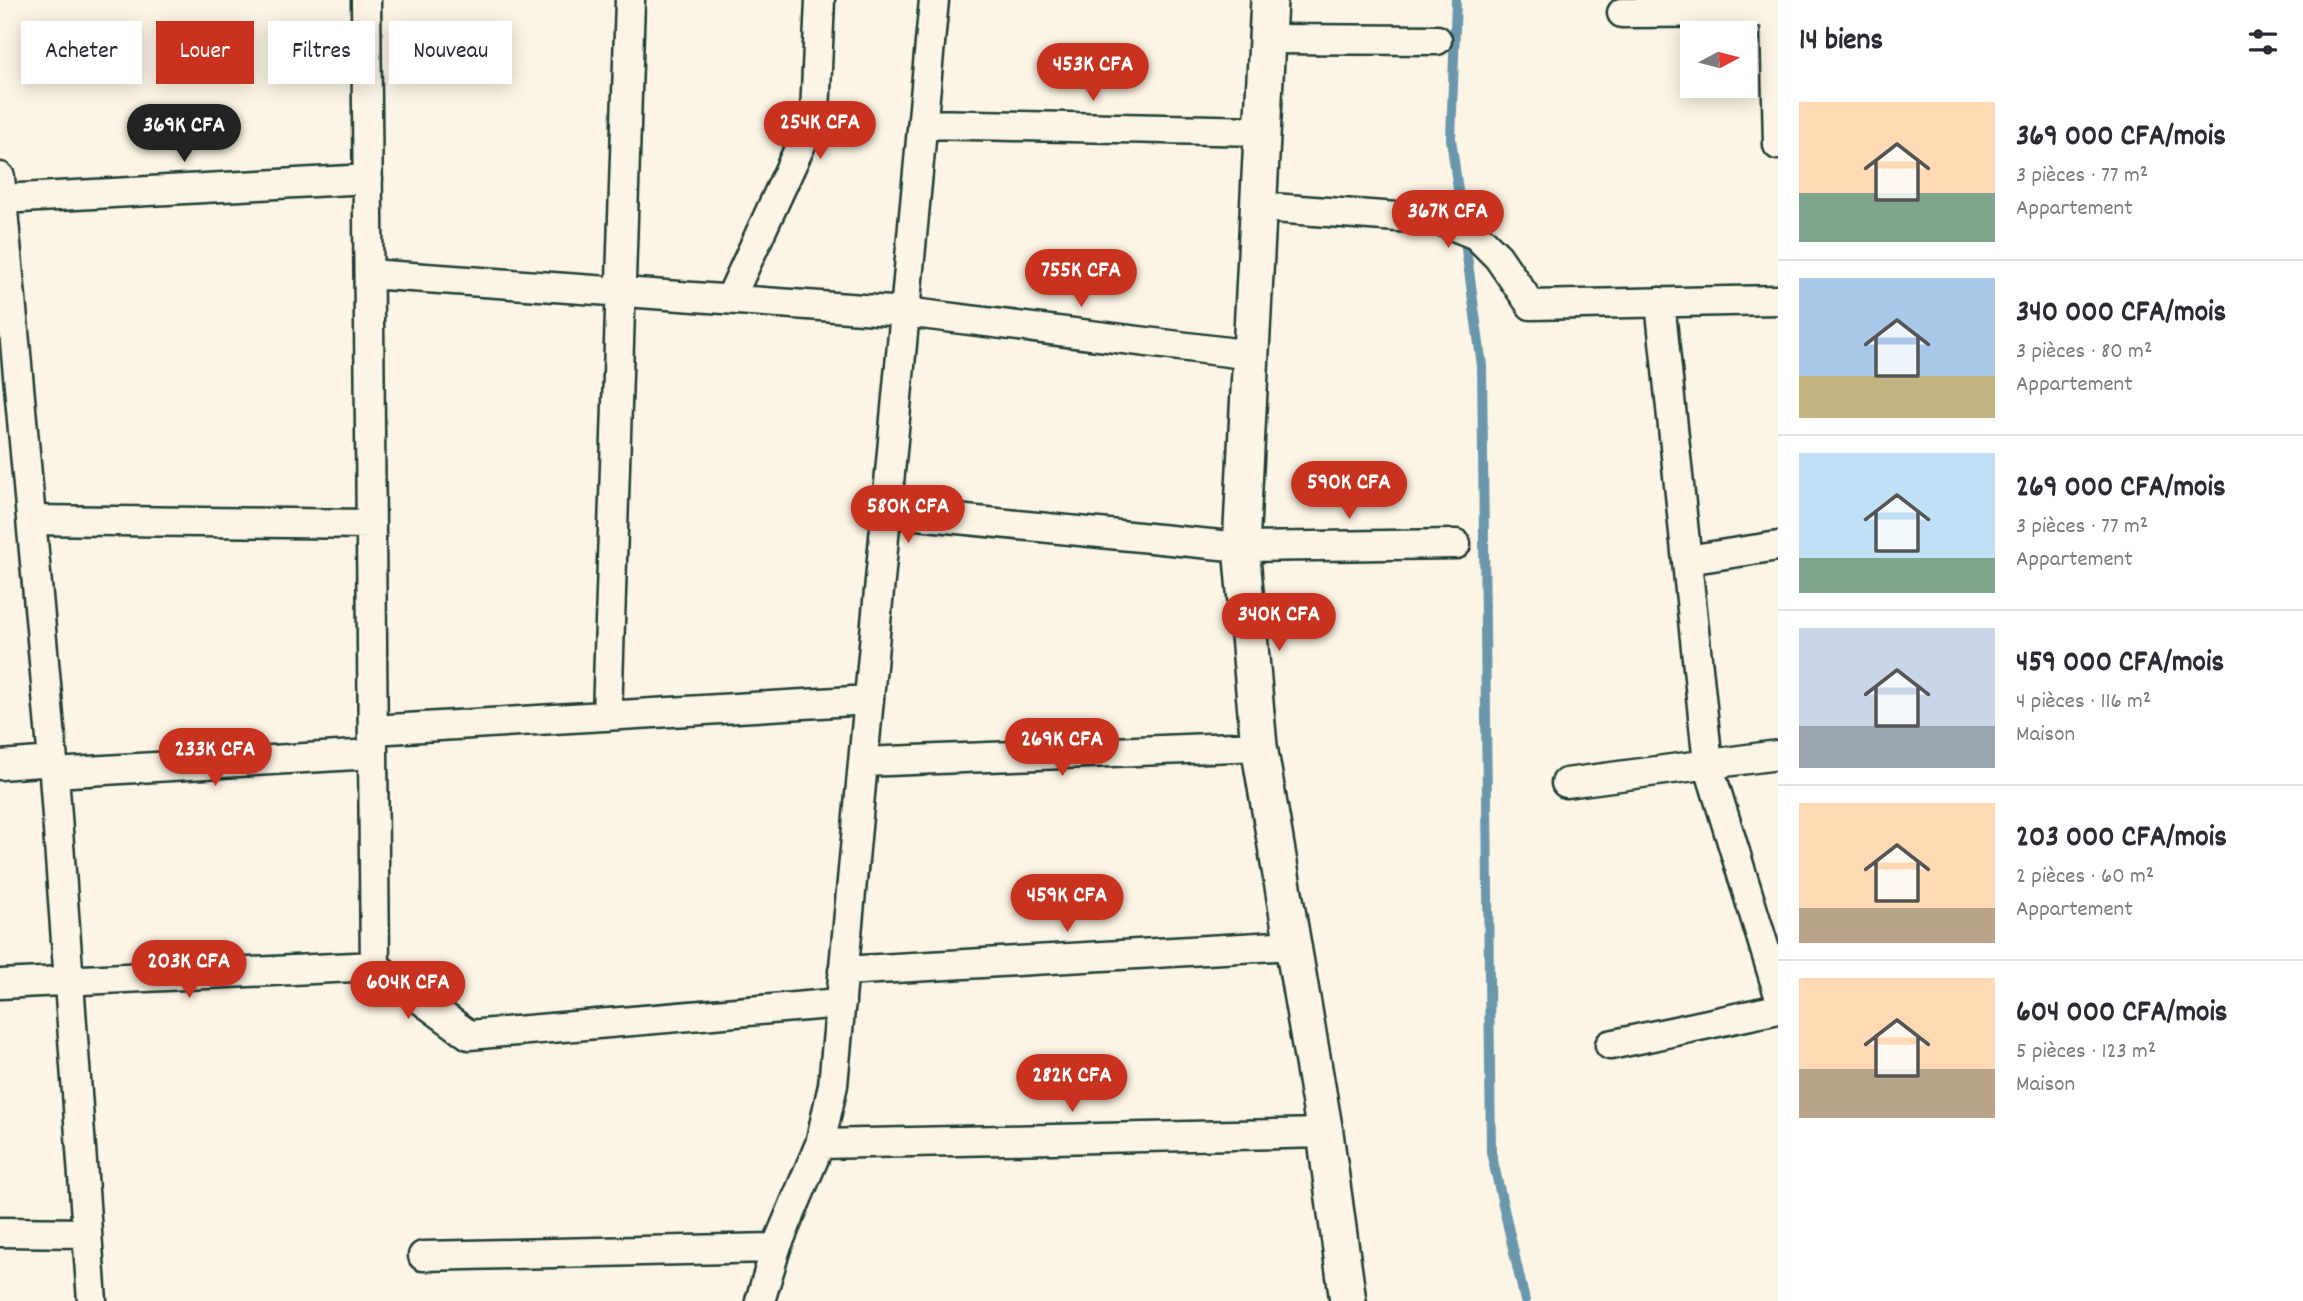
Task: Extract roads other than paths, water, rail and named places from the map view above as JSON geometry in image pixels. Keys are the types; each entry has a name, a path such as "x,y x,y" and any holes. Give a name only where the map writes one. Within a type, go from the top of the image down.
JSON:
{"street":[{"path":"366,0 376,967"},
{"path":"607,716 630,0"},
{"path":"730,299 815,114 820,0"},
{"path":"760,1301 776,1248 820,1143 833,1085 934,0"},
{"path":"1269,0 1241,547 1259,746 1325,1133 1348,1301"},
{"path":"1622,13 1777,12 1778,145"},
{"path":"1266,39 1437,40"},
{"path":"923,124 1262,131"},
{"path":"92,1301 54,767 1,188 368,179"},
{"path":"1259,207 1439,220 1476,234 1498,257 1531,305 1778,300"},
{"path":"369,274 905,312 1252,355"},
{"path":"1660,302 1708,764 1778,992"},
{"path":"886,513 1241,547 1456,544"},
{"path":"31,520 371,524"},
{"path":"1687,560 1778,546"},
{"path":"0,765 54,767 373,742 607,716 869,700"},
{"path":"863,762 1259,746"},
{"path":"1566,783 1778,755"},
{"path":"844,971 1293,945"},
{"path":"0,984 376,967 469,1035 841,1003"},
{"path":"1610,1045 1778,1010"},
{"path":"820,1143 1325,1133"},
{"path":"0,1232 87,1233"},
{"path":"423,1256 776,1248"}],"waterway":[{"path":"1456,0 1451,139 1482,366 1491,1152 1525,1301"}]}
